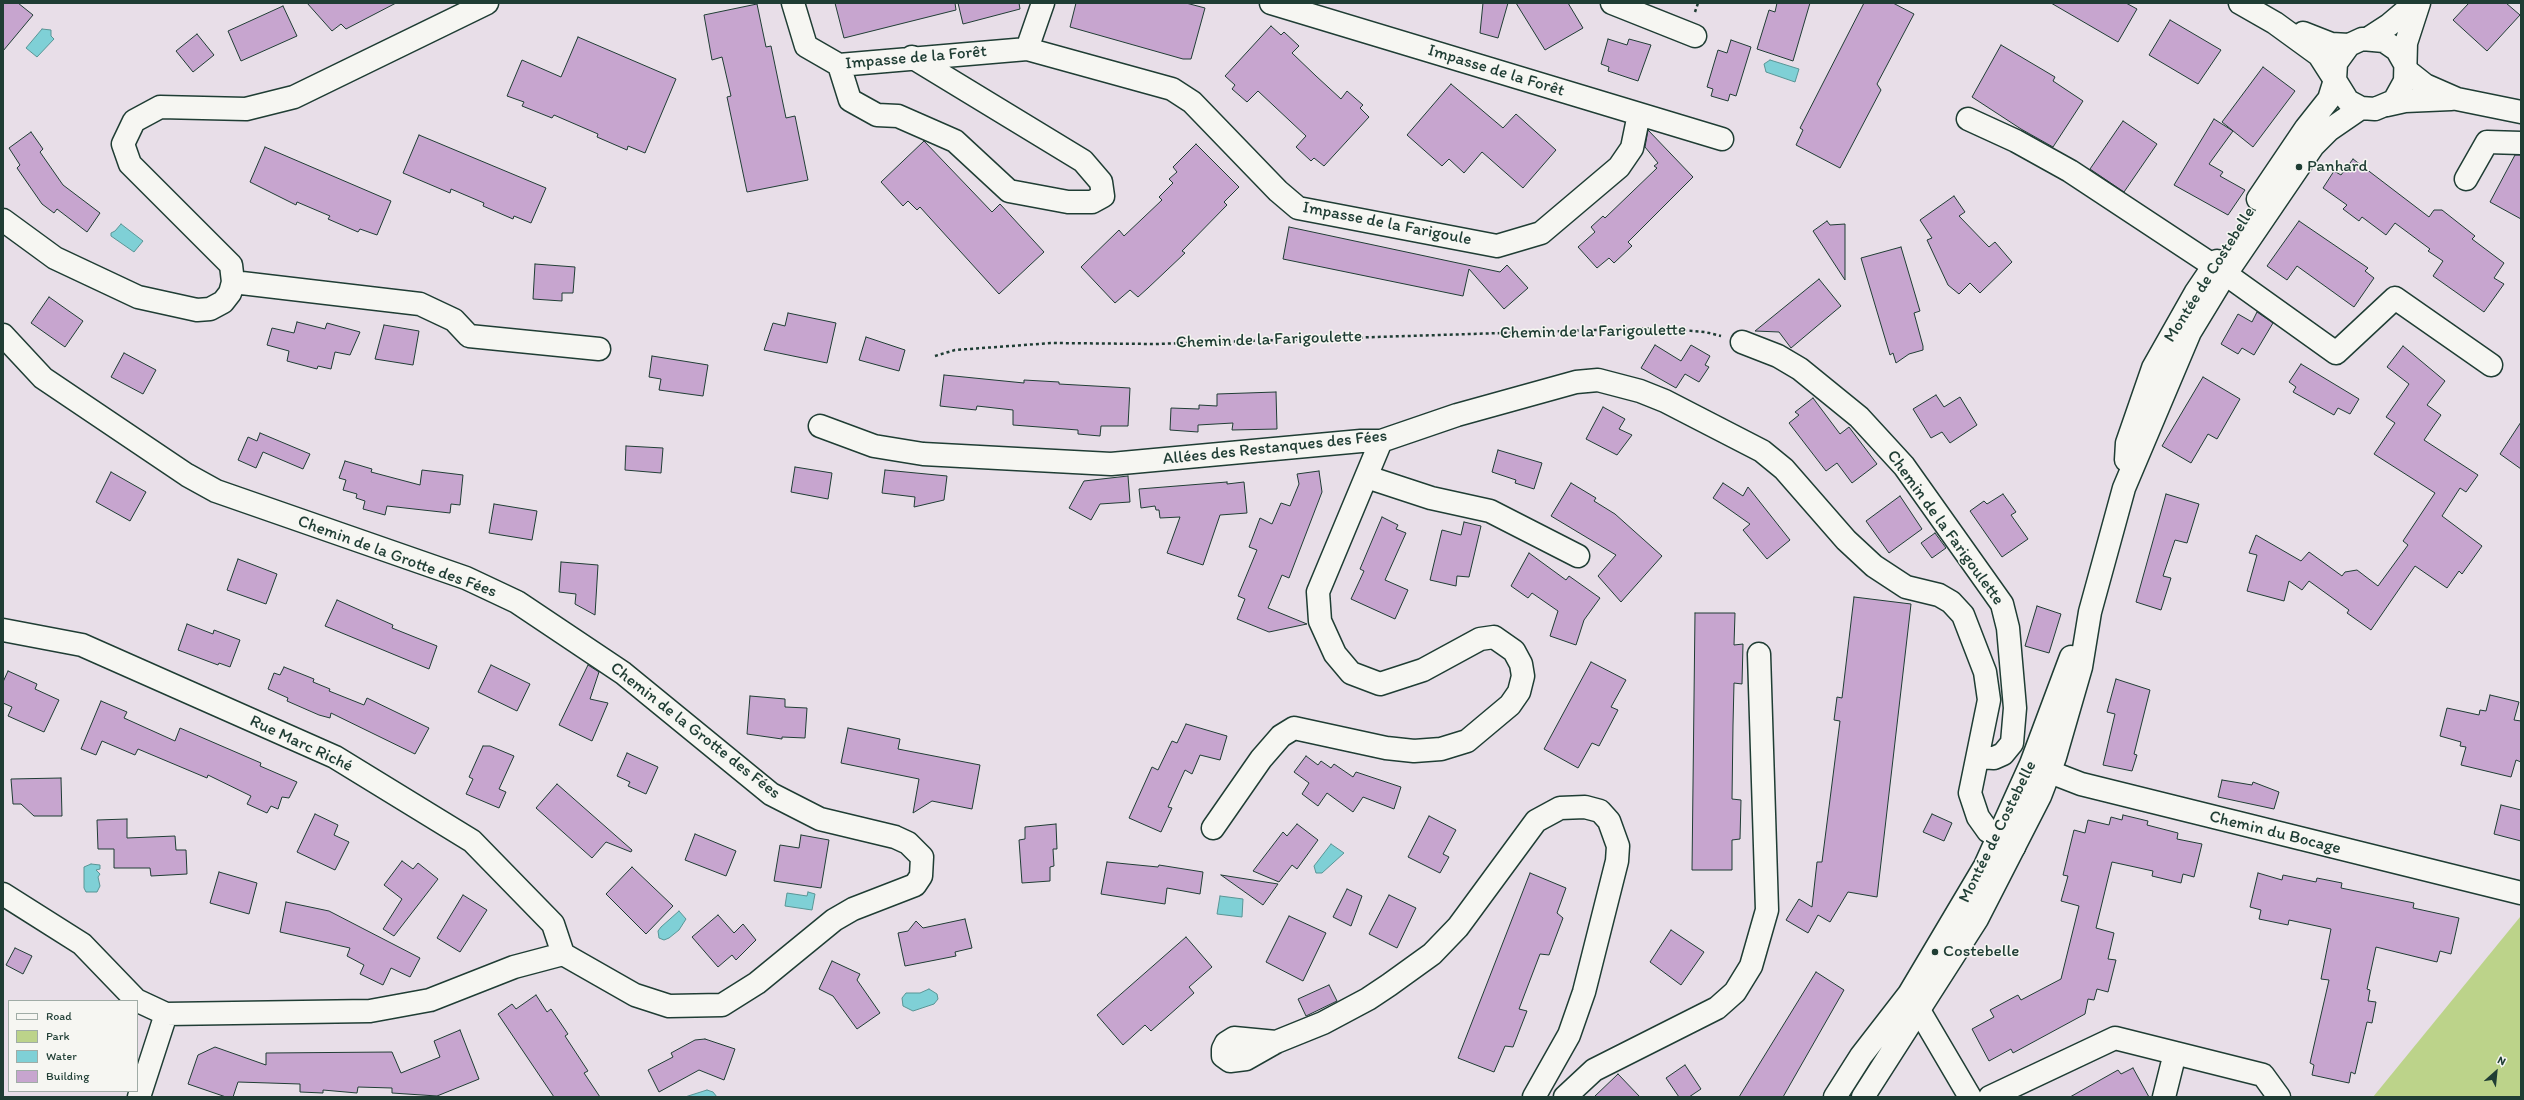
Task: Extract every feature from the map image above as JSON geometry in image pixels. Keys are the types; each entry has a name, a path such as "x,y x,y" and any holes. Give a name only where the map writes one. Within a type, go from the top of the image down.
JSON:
{"street":[{"path":"3,220 55,258 138,297 197,310 210,309 223,302 230,293 233,282 231,265 130,164 123,144 134,121 160,107 246,109 294,97 487,3"},
{"name":"Impasse de la Forêt","path":"792,3 806,46 839,65 912,57 1027,48"},
{"path":"1027,48 1044,3"},
{"name":"Impasse de la Forêt","path":"1271,3 1722,139"},
{"path":"1612,3 1695,36"},
{"path":"2240,3 2275,23 2319,55 2348,101 2361,108 2375,109 2405,101 2457,99"},
{"name":"Montée de Costebelle","path":"1863,1097 1914,1002 1950,928 1985,866 2007,843 2040,768 2069,660 2090,612 2124,488 2190,332 2220,270 2286,157 2329,99 2335,80 2336,63 2359,42 2389,25 2415,3"},
{"path":"2387,105 2394,101 2403,89 2408,34 2419,3"},
{"path":"2275,23 2322,42 2384,41 2391,45 2406,67 2425,85 2457,99 2521,112"},
{"name":"Impasse de la Farigoule","path":"1027,48 1172,89 1192,102 1278,191 1298,208 1497,246 1541,233 1620,168 1632,148 1639,114"},
{"path":"839,65 850,100 877,115 898,116 955,140 1009,191 1068,202 1092,202 1103,196 1101,182 1083,161 912,57"},
{"name":"Montée de Costebelle","path":"2220,270 2313,146 2329,130 2361,108"},
{"path":"1968,119 2016,141 2070,171 2220,270 2336,353 2395,298 2491,365"},
{"path":"2466,179 2487,142 2521,143"},
{"path":"233,282 420,304 454,320 470,336 599,349"},
{"name":"Chemin de la Grotte des Fées","path":"3,335 43,378 187,475 216,490 466,578 517,602 623,673 771,794 820,819 895,837 908,843 922,857 921,876 915,885 853,910 834,920 757,984 722,1005 669,1006 635,995 563,954"},
{"name":"Chemin de la Farigoulette","path":"1742,342 1778,356 1800,369 1859,417 1904,466 2002,604 2008,628 2015,708 2012,743 2003,754 1994,758 1978,757"},
{"name":"Allées des Restanques des Fées","path":"820,426 874,446 923,454 1111,464 1361,440 1381,441 1519,397 1576,382 1598,380 1619,384 1666,401 1762,451 1784,469 1846,540 1874,566 1906,587 1938,595 1951,602 1963,615 1985,672 1988,700 1970,793 1982,824 1988,831 2007,843"},
{"path":"1213,828 1261,759 1281,736 1294,728 1386,748 1414,751 1441,749 1467,741 1510,706 1519,692 1523,676 1521,664 1514,651 1494,637 1480,639 1423,670 1380,684 1351,673 1335,654 1320,621 1318,592 1381,441"},
{"path":"1367,477 1431,498 1490,512 1578,556"},
{"name":"Rue Marc Riché","path":"3,630 82,645 335,757 472,841 553,924 563,954"},
{"path":"1565,1097 1594,1070 1717,1008 1735,992 1751,966 1767,910 1759,654"},
{"name":"Chemin du Bocage","path":"2040,768 2081,784 2193,813 2521,892"},
{"path":"1276,1042 1323,1023 1368,999 1415,967 1458,928 1536,821 1560,808 1585,807 1600,812 1609,821 1614,831 1618,846 1617,862 1584,992 1569,1035 1534,1097"},
{"path":"3,894 82,944 136,1000"},
{"path":"138,1001 166,1014 370,1011 430,1000 514,967 563,954"},
{"path":"1914,1002 1970,1097"},
{"name":"Montée de Costebelle","path":"1835,1097 1861,1056 1914,1002"},
{"path":"139,1097 166,1014"},
{"path":"1990,1097 2115,1038 2263,1074 2279,1097"},
{"path":"2164,1097 2176,1053"}],"path":[{"name":"Chemin de la Farigoulette","path":"935,356 954,350 1052,342 1155,344 1660,328 1705,332 1742,342"}],"green space":[{"path":"2520,917 2521,1097 2373,1097"}],"water":[{"path":"42,29 51,30 51,36 54,39 37,57 26,48"},
{"path":"1770,60 1799,69 1795,82 1766,72 1764,64"},
{"path":"121,224 143,241 134,252 111,236 111,233"},
{"path":"1331,844 1344,853 1322,873 1316,873 1314,866"},
{"path":"91,864 100,865 100,869 96,870 100,874 98,877 100,886 97,892 86,892 84,888 84,867"},
{"path":"808,892 815,894 812,910 785,906 787,893 807,896"},
{"path":"1220,896 1243,899 1242,917 1217,914"},
{"path":"679,911 686,919 679,930 664,940 659,938 658,931"},
{"path":"929,989 937,994 938,999 934,1004 913,1011 903,1006 902,998 906,993 920,993"},
{"path":"707,1090 713,1092 717,1097 685,1097"}],"building":[{"path":"3,3 18,3 33,15 3,51"},
{"path":"307,3 396,3 346,29 341,24 332,31"},
{"path":"835,3 955,3 956,10 844,38"},
{"path":"958,3 1019,3 1020,9 963,24"},
{"path":"1076,3 1186,3 1205,8 1191,59 1183,59 1070,27"},
{"path":"1483,3 1508,3 1498,38 1480,33"},
{"path":"1516,3 1568,3 1583,28 1545,50"},
{"path":"1777,3 1810,3 1793,61 1757,49 1769,10 1775,12"},
{"path":"1864,3 1893,3 1914,14 1877,84 1881,90 1840,168 1796,145 1803,130 1800,128"},
{"path":"2051,3 2126,3 2137,9 2118,42"},
{"path":"2469,3 2506,3 2520,15 2487,51 2453,20"},
{"path":"757,4 766,47 771,46 786,118 795,116 808,180 747,192 727,97 731,96 722,57 712,60 704,15"},
{"path":"283,6 297,36 241,61 228,31"},
{"path":"2170,20 2221,50 2198,84 2149,55"},
{"path":"1271,26 1281,35 1284,32 1299,46 1292,53 1316,76 1341,99 1347,91 1363,105 1360,108 1369,117 1324,166 1314,158 1311,161 1296,147 1306,136 1258,91 1247,102 1232,89 1235,85 1225,76"},
{"path":"197,34 214,55 193,72 176,51"},
{"path":"578,37 676,79 645,153 628,146 627,150 597,137 598,134 554,115 552,118 522,106 524,102 507,96 522,60 561,77"},
{"path":"1608,39 1627,45 1629,39 1651,45 1638,81 1608,71 1609,67 1601,64"},
{"path":"1731,40 1751,47 1736,96 1730,94 1728,101 1711,96 1713,89 1707,87 1718,50 1727,53"},
{"path":"2001,45 2055,77 2053,81 2083,101 2053,147 2021,129 1972,97"},
{"path":"2263,67 2295,91 2253,147 2222,122"},
{"path":"1451,84 1503,128 1516,114 1556,150 1523,188 1482,152 1464,173 1449,159 1442,166 1407,135"},
{"path":"2214,119 2233,131 2209,164 2223,172 2220,176 2245,190 2228,215 2174,185"},
{"path":"2123,121 2157,144 2124,192 2090,169"},
{"path":"1648,130 1693,177 1628,242 1632,246 1614,263 1609,258 1597,268 1578,247 1595,232 1591,227 1603,216 1605,218 1657,168 1654,166 1658,163 1645,147"},
{"path":"31,132 43,149 40,152 63,185 100,213 87,232 57,209 54,213 42,204 17,168 20,165 9,148"},
{"path":"419,135 546,188 531,223 514,216 513,219 483,206 484,203 451,189 450,193 403,173"},
{"path":"924,141 992,212 1000,204 1044,252 999,294 920,207 917,210 908,201 903,206 881,182"},
{"path":"1196,144 1239,187 1224,202 1227,205 1182,251 1185,253 1148,288 1138,297 1130,290 1115,303 1081,267 1119,230 1124,236 1162,200 1159,197 1173,183 1169,179 1177,172 1173,167"},
{"path":"265,147 391,201 377,235 360,229 358,232 328,219 330,216 297,202 296,205 250,182"},
{"path":"2515,155 2521,155 2521,219 2490,202"},
{"path":"2353,159 2429,217 2434,210 2442,210 2475,236 2472,239 2504,263 2494,278 2504,284 2484,312 2433,276 2443,261 2428,251 2430,249 2395,223 2386,235 2362,217 2359,221 2343,209 2347,205 2323,188 2334,171 2341,175"},
{"path":"1954,196 1965,212 1959,216 1989,247 1995,242 2012,262 1980,293 1970,283 1959,294 1948,285 1927,240 1932,238 1920,220"},
{"path":"1827,221 1830,225 1845,224 1845,280 1813,231"},
{"path":"2299,221 2368,268 2365,271 2374,278 2354,307 2297,266 2287,280 2267,266"},
{"path":"1289,227 1500,272 1507,265 1528,288 1504,309 1469,269 1463,296 1283,259"},
{"path":"1901,247 1920,311 1914,313 1923,350 1909,354 1896,363 1893,353 1890,355 1861,258"},
{"path":"535,264 575,267 573,293 562,293 562,301 533,299"},
{"path":"1819,279 1841,306 1791,348 1779,332 1755,331"},
{"path":"49,297 83,321 65,347 31,323"},
{"path":"2257,312 2273,323 2254,355 2242,348 2238,354 2221,344 2238,314 2252,322"},
{"path":"788,313 836,323 827,363 764,350 773,323 785,326"},
{"path":"297,322 325,329 327,323 360,332 350,355 335,352 331,369 318,366 317,369 287,361 289,351 267,345 272,328 294,333"},
{"path":"384,325 419,331 413,365 375,359"},
{"path":"866,337 905,350 899,371 859,360"},
{"path":"1655,345 1681,361 1691,345 1710,356 1705,365 1709,367 1699,382 1685,374 1676,388 1641,368"},
{"path":"2403,346 2445,381 2427,405 2441,415 2424,440 2478,475 2466,492 2460,488 2442,516 2482,546 2462,574 2459,571 2447,588 2415,566 2371,630 2347,613 2349,610 2309,581 2302,590 2289,581 2284,601 2247,591 2257,555 2249,553 2256,535 2301,561 2309,552 2342,576 2345,572 2357,570 2378,586 2408,545 2403,541 2435,493 2374,454 2395,423 2386,417 2409,384 2387,367"},
{"path":"124,353 156,370 143,394 111,377"},
{"path":"652,356 708,365 703,396 659,390 661,379 649,377"},
{"path":"2301,364 2359,399 2350,414 2338,408 2334,415 2293,392 2296,387 2289,382"},
{"path":"944,375 1024,383 1024,380 1059,382 1059,384 1130,388 1128,426 1101,426 1100,436 1078,434 1078,430 1013,425 1013,410 977,406 976,410 940,406"},
{"path":"2203,377 2240,399 2217,439 2208,434 2191,463 2162,446"},
{"path":"1276,392 1277,429 1232,430 1233,423 1198,425 1198,432 1170,430 1171,408 1199,409 1199,405 1217,406 1217,394"},
{"path":"1936,395 1944,407 1960,397 1977,425 1950,443 1942,432 1931,438 1913,409"},
{"path":"1813,398 1840,434 1849,427 1877,464 1852,483 1837,463 1826,471 1789,423 1799,415 1795,412"},
{"path":"1603,407 1625,419 1619,429 1632,435 1617,455 1586,439"},
{"path":"2521,422 2521,469 2500,454"},
{"path":"260,433 310,454 303,469 263,452 256,468 238,460 248,437 257,441"},
{"path":"626,446 663,448 661,473 625,470"},
{"path":"1498,450 1542,463 1534,489 1515,483 1516,480 1492,472"},
{"path":"345,461 372,469 371,472 420,485 422,470 463,475 460,505 451,504 450,513 387,506 385,515 363,509 365,501 356,498 357,494 343,490 346,480 339,478"},
{"path":"795,467 832,473 828,499 791,492"},
{"path":"885,470 947,476 944,500 914,507 915,497 882,493"},
{"path":"1319,471 1322,492 1289,578 1282,575 1268,608 1307,624 1269,632 1237,619 1245,599 1238,596 1257,550 1249,547 1260,518 1272,524 1281,503 1290,506 1299,484 1297,474"},
{"path":"111,472 146,492 130,521 96,502"},
{"path":"1128,476 1130,502 1100,504 1091,520 1069,508 1084,481"},
{"path":"1227,482 1227,484 1244,482 1247,513 1220,515 1203,565 1167,553 1180,517 1160,518 1159,510 1156,510 1155,506 1141,508 1139,489"},
{"path":"1571,483 1596,498 1594,501 1615,514 1662,556 1621,602 1598,576 1616,555 1551,516"},
{"path":"1723,483 1743,496 1748,487 1790,540 1767,559 1743,530 1750,524 1713,498"},
{"path":"2003,494 2016,512 2011,515 2028,539 2002,557 1970,511 1984,501 1987,504"},
{"path":"2166,494 2199,504 2187,543 2175,540 2163,576 2171,578 2161,610 2136,602"},
{"path":"1900,496 1922,529 1889,553 1866,521"},
{"path":"494,504 537,511 532,540 489,533"},
{"path":"1382,517 1398,525 1396,529 1406,533 1385,580 1408,590 1395,619 1351,599 1364,571 1360,569"},
{"path":"1464,522 1481,526 1469,577 1457,576 1456,586 1430,580 1442,530 1461,535"},
{"path":"1935,533 1946,548 1932,558 1921,543"},
{"path":"1529,553 1566,580 1569,576 1600,598 1584,620 1576,645 1550,636 1558,611 1532,593 1528,598 1511,586"},
{"path":"238,559 277,574 266,604 227,590"},
{"path":"561,562 598,565 595,615 575,604 576,594 559,592"},
{"path":"1854,597 1911,604 1877,897 1848,892 1830,922 1818,915 1808,933 1786,920 1799,899 1812,907 1817,862 1822,862 1840,721 1834,720 1837,697 1842,698"},
{"path":"337,600 393,625 392,628 437,646 429,669 325,626"},
{"path":"2037,606 2061,614 2049,653 2025,646"},
{"path":"1695,613 1735,613 1734,645 1743,644 1742,684 1734,683 1732,799 1741,800 1740,839 1732,840 1732,870 1692,870"},
{"path":"187,624 213,634 214,630 240,640 230,667 219,663 218,665 178,650"},
{"path":"1591,662 1626,680 1611,707 1618,710 1599,746 1592,743 1578,768 1544,749"},
{"path":"491,665 530,684 517,711 478,692"},
{"path":"588,665 599,672 590,699 608,703 592,741 559,725"},
{"path":"284,667 314,679 313,682 330,689 329,691 364,705 367,698 429,728 415,754 331,713 330,718 319,715 287,701 288,698 268,689 274,673 280,675"},
{"path":"8,671 37,684 35,689 59,700 44,732 8,716 12,707 3,703 3,682"},
{"path":"2116,679 2150,690 2134,754 2137,755 2132,771 2103,765 2115,714 2107,712"},
{"path":"2490,695 2519,702 2514,720 2521,721 2521,762 2516,760 2511,777 2461,765 2466,747 2460,746 2461,742 2440,736 2447,708 2479,715 2480,710 2486,711"},
{"path":"750,696 785,699 785,707 807,708 805,738 782,737 782,739 747,734"},
{"path":"101,701 127,712 124,718 175,741 180,728 261,763 260,766 297,782 289,798 282,797 278,809 271,806 267,813 247,804 251,796 208,775 207,778 138,749 135,755 102,741 96,755 81,749"},
{"path":"1186,724 1227,736 1220,760 1200,755 1192,774 1185,770 1168,807 1172,808 1161,832 1129,818 1152,767 1158,770 1172,741 1177,743"},
{"path":"848,728 900,739 898,749 980,765 972,809 932,801 913,813 919,779 841,763"},
{"path":"483,746 490,746 514,756 499,789 506,792 499,808 466,794 473,779 469,777"},
{"path":"627,753 658,767 646,794 628,786 630,782 617,776"},
{"path":"1306,756 1318,765 1321,761 1331,768 1334,764 1353,777 1356,772 1401,787 1394,809 1363,797 1353,812 1327,793 1318,806 1302,794 1309,783 1294,772"},
{"path":"61,778 62,816 34,816 21,804 13,804 11,779"},
{"path":"2222,780 2252,785 2253,782 2279,792 2274,809 2218,797"},
{"path":"557,784 632,850 631,852 606,842 592,858 536,808"},
{"path":"2501,805 2521,810 2521,841 2494,834"},
{"path":"315,814 338,825 334,835 349,842 335,870 297,852"},
{"path":"1932,814 1952,823 1944,841 1923,832"},
{"path":"2123,815 2148,821 2147,825 2178,833 2177,839 2202,844 2194,877 2183,874 2181,883 2152,876 2153,871 2112,862 2096,928 2114,933 2108,959 2116,960 2108,992 2097,989 2094,1000 2088,999 2085,1014 2013,1053 2011,1049 1989,1061 1972,1029 1994,1017 1990,1010 2018,995 2021,1000 2061,979 2079,906 2061,901 2068,876 2063,875 2074,830 2085,833 2088,820 2109,825 2111,817 2122,820"},
{"path":"1429,816 1456,830 1443,854 1449,857 1440,873 1408,857"},
{"path":"127,819 127,838 175,836 176,850 186,850 187,874 151,876 150,868 114,868 114,849 98,849 97,820"},
{"path":"1056,824 1057,849 1053,849 1054,866 1050,867 1050,881 1022,883 1019,840 1025,839 1025,827"},
{"path":"1297,824 1318,840 1297,869 1292,865 1279,882 1253,871 1283,832 1287,836"},
{"path":"695,834 736,851 726,876 685,860"},
{"path":"801,835 829,840 821,888 774,881 780,845 799,848"},
{"path":"402,861 413,869 418,863 438,879 394,936 383,929 402,899 384,885"},
{"path":"1107,862 1158,867 1159,865 1203,872 1200,894 1167,888 1165,904 1101,894"},
{"path":"632,867 673,906 646,934 606,894"},
{"path":"219,872 257,883 249,914 210,903"},
{"path":"1530,873 1566,888 1557,913 1563,918 1549,955 1540,954 1519,1009 1527,1011 1513,1047 1505,1046 1494,1072 1458,1058"},
{"path":"2258,873 2282,880 2283,875 2316,882 2317,878 2342,883 2341,888 2414,903 2413,908 2459,918 2451,954 2440,951 2437,962 2376,947 2367,989 2370,990 2368,1001 2376,1002 2372,1023 2367,1022 2355,1074 2351,1072 2349,1083 2312,1075 2314,1065 2310,1063 2329,980 2321,979 2331,929 2289,920 2288,925 2259,919 2261,910 2250,907"},
{"path":"1221,875 1278,884 1263,905"},
{"path":"1347,889 1362,896 1351,926 1333,917"},
{"path":"463,895 487,910 460,952 437,938"},
{"path":"1389,895 1416,908 1397,948 1369,934"},
{"path":"286,902 329,911 420,958 410,977 391,968 383,985 360,974 364,965 347,956 350,948 280,932"},
{"path":"718,915 734,933 743,924 756,940 736,960 732,955 718,967 692,937"},
{"path":"1289,916 1326,933 1303,981 1266,962"},
{"path":"965,919 972,948 955,952 956,956 905,966 898,933 908,931 916,921 923,928"},
{"path":"1671,930 1704,952 1681,985 1650,962"},
{"path":"1186,937 1212,967 1189,987 1194,993 1151,1031 1145,1025 1123,1045 1097,1015"},
{"path":"15,948 32,956 23,974 6,965"},
{"path":"832,961 860,974 857,980 880,1013 857,1029 833,996 819,989"},
{"path":"1816,972 1844,990 1783,1097 1739,1097"},
{"path":"1329,985 1337,1001 1306,1016 1298,999"},
{"path":"536,995 547,1012 551,1009 568,1034 565,1036 588,1071 584,1073 600,1097 554,1097 498,1014 512,1004 516,1009"},
{"path":"460,1030 479,1079 437,1096 392,1093 392,1088 358,1087 357,1093 323,1090 323,1093 300,1092 300,1084 238,1082 233,1097 226,1097 188,1084 198,1055 215,1047 266,1065 266,1053 392,1052 401,1073 440,1057 434,1041"},
{"path":"705,1039 735,1049 724,1080 699,1070 659,1092 648,1070 673,1057 671,1053 695,1040"},
{"path":"1685,1065 1701,1089 1689,1097 1679,1097 1666,1078"},
{"path":"2133,1068 2149,1097 2070,1097 2118,1070 2121,1074"},
{"path":"1618,1074 1640,1097 1594,1097"}],"place":[{"name":"Panhard","path":"2299,167"},
{"name":"Costebelle","path":"1935,952"}]}
